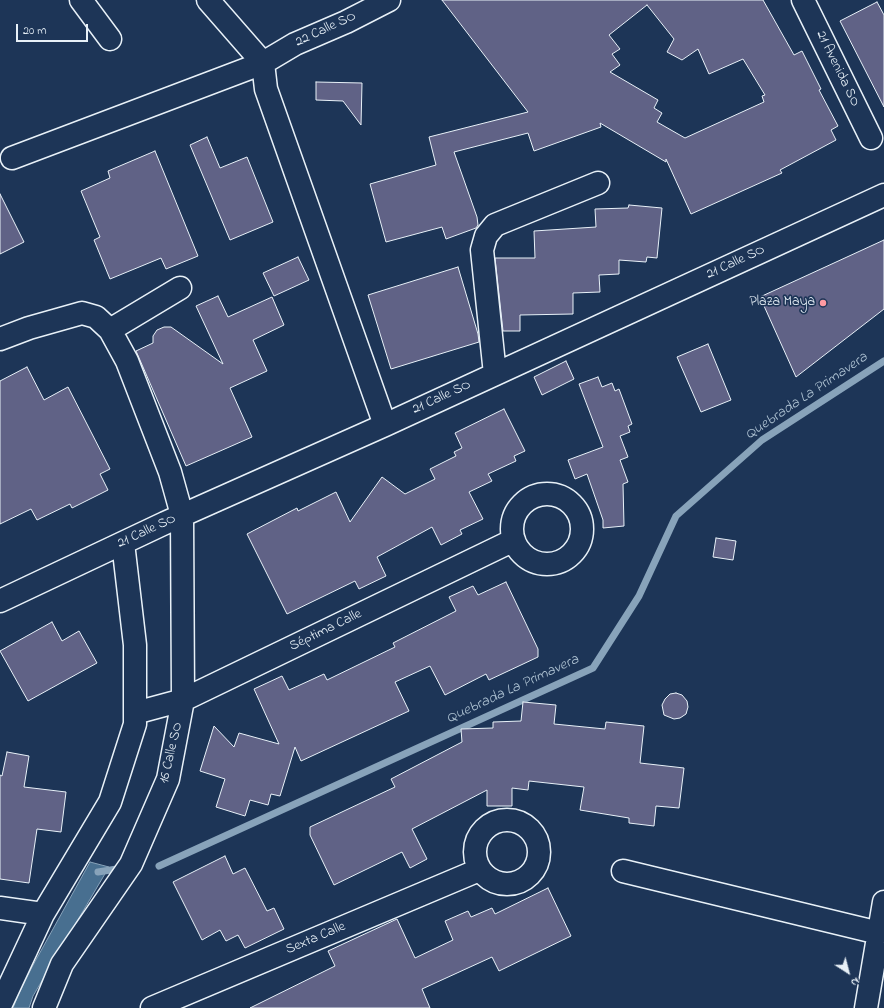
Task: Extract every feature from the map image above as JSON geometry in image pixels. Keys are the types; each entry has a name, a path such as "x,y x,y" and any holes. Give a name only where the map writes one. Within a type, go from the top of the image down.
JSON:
{"street":[{"path":"81,0 110,39"},
{"path":"208,0 263,63 266,89 385,425"},
{"name":"22 Calle SO","path":"12,158 263,63 295,44 346,22 389,0"},
{"name":"21 Avenida SO","path":"803,0 871,138"},
{"path":"495,374 482,250 486,236 495,225 598,183"},
{"name":"21 Calle SO","path":"0,601 182,515 385,425 884,195"},
{"path":"110,330 180,288"},
{"name":"16 Calle SO","path":"0,339 30,328 82,313 96,316 110,330 127,361 170,472 182,515 183,700 168,779 131,864 62,964 44,1008"},
{"name":"Séptima Calle","path":"135,713 183,700 514,540"},
{"path":"0,1006 43,914 110,802 136,724 135,645 123,543"},
{"name":"Sexta Calle","path":"152,1008 479,870"},
{"path":"622,871 879,932"},
{"path":"866,1008 884,902"},
{"path":"0,908 43,914"}],"water":[{"path":"90,862 109,867 33,996 29,1008 13,1008 32,967"}],"building":[{"path":"442,0 763,0 794,55 802,51 821,89 819,90 838,126 831,130 836,140 780,170 782,173 691,214 666,159 666,162 600,123 601,127 534,151 528,133 454,152 477,217 478,225 476,228 446,239 442,227 386,242 370,184 436,165 429,137 528,112","holes":["647,5 674,39 667,52 682,60 698,49 709,74 743,59 765,95 762,96 764,102 685,138 657,122 662,113 654,108 658,100 610,72 620,65 612,54 620,49 609,35"]},
{"path":"877,2 884,15 884,107 840,21"},
{"path":"316,82 362,83 361,125 343,101 316,100"},
{"path":"207,137 220,168 247,157 273,222 230,240 190,145"},
{"path":"155,151 198,256 166,269 161,258 110,279 94,240 100,237 81,191 110,178 108,171"},
{"path":"0,194 24,242 0,254"},
{"path":"629,205 662,208 657,258 647,257 646,262 619,260 619,274 599,275 600,292 573,293 573,314 520,315 520,331 503,331 495,258 535,258 534,231 596,227 595,209 628,208"},
{"name":"Plaza Maya","path":"884,240 884,309 796,377 760,297"},
{"path":"298,257 309,280 274,296 263,273"},
{"path":"458,267 479,342 391,369 368,295"},
{"path":"218,296 228,317 272,297 284,325 253,340 267,371 230,388 252,437 186,466 136,351 153,343 153,336 157,330 164,327 171,327 223,364 196,306"},
{"path":"708,344 731,400 701,412 677,357"},
{"path":"566,361 574,379 542,395 534,377"},
{"path":"27,367 44,400 68,387 110,469 100,474 108,490 72,508 70,504 37,520 31,509 0,524 0,381"},
{"path":"598,377 602,387 612,383 615,391 619,389 632,424 628,426 630,432 620,436 628,457 620,460 628,482 623,484 624,526 603,528 603,520 587,474 575,479 568,460 603,447 579,384"},
{"path":"504,409 525,451 514,456 516,461 488,474 492,481 469,492 483,519 460,530 462,534 441,545 432,527 377,557 386,576 359,589 355,581 287,614 247,534 297,508 298,511 336,492 350,522 382,477 405,494 435,479 430,469 456,456 454,452 462,448 455,433"},
{"path":"716,538 736,541 733,560 713,557"},
{"path":"506,582 538,649 538,657 489,680 486,674 445,695 430,666 395,682 409,711 301,761 295,747 280,796 271,794 268,805 250,800 245,816 216,807 225,779 200,771 214,726 234,747 239,733 279,744 254,689 282,676 289,690 324,674 327,680 395,647 393,643 456,611 449,597 473,586 478,595"},
{"path":"52,622 62,641 79,631 97,663 28,701 0,651"},
{"path":"676,693 682,695 687,701 688,707 686,714 680,718 674,719 664,715 662,705 670,694"},
{"path":"523,702 556,705 554,724 605,729 606,722 644,726 640,763 684,768 679,808 656,806 654,826 629,823 629,818 580,810 584,787 529,781 528,790 512,788 512,806 487,806 487,790 412,829 427,859 410,868 402,852 334,885 310,835 310,827 395,787 391,779 462,742 461,729 493,728 493,722 521,721"},
{"path":"7,752 29,756 24,787 66,792 61,832 37,829 29,883 0,879 0,775 2,776"},
{"path":"225,856 233,874 245,868 267,911 274,908 284,929 245,948 238,935 226,941 220,930 202,940 173,882"},
{"path":"548,888 571,936 499,971 492,957 422,989 430,1008 250,1008 335,966 328,951 397,919 415,958 453,940 445,921 468,911 471,917 492,908 495,914"}],"waterway":[{"name":"Quebrada La Primavera","path":"159,866 593,668 639,596 676,516 762,440 884,361"},
{"name":"Quebrada La Primavera","path":"98,872 123,868"}],"place":[{"name":"Plaza Maya","path":"823,303"}]}
